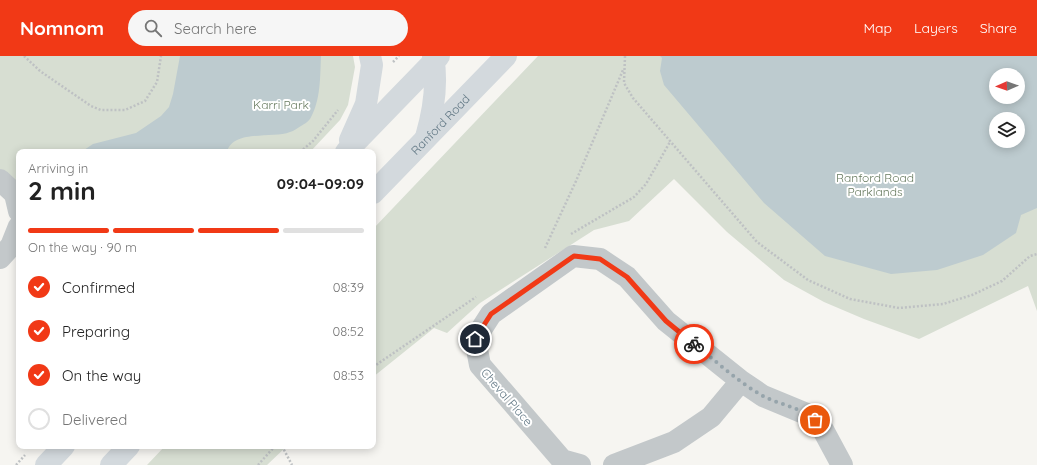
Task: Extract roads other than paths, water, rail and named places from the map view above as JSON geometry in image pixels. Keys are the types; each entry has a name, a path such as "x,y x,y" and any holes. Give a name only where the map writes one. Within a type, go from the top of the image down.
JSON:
{"main road":[{"path":"346,149 366,104 372,65 370,56"},
{"name":"Ranford Road","path":"376,189 506,56"},
{"path":"348,149 435,58"},
{"path":"426,139 433,111 436,83 435,58"},
{"path":"46,465 61,449"},
{"path":"111,465 126,449"}],"street":[{"path":"0,180 15,194 16,198"},
{"path":"0,258 11,246 16,234"},
{"name":"Cheval Place","path":"580,465 562,460 480,365 475,339 491,314 574,256 600,259 627,277 666,321 741,382 763,396 809,415 822,426 842,465"},
{"path":"614,465 674,442 711,417 741,382"}],"park label":[{"name":"Karri Park","path":"281,104"},
{"name":"Ranford Road Parklands","path":"875,184"}]}
